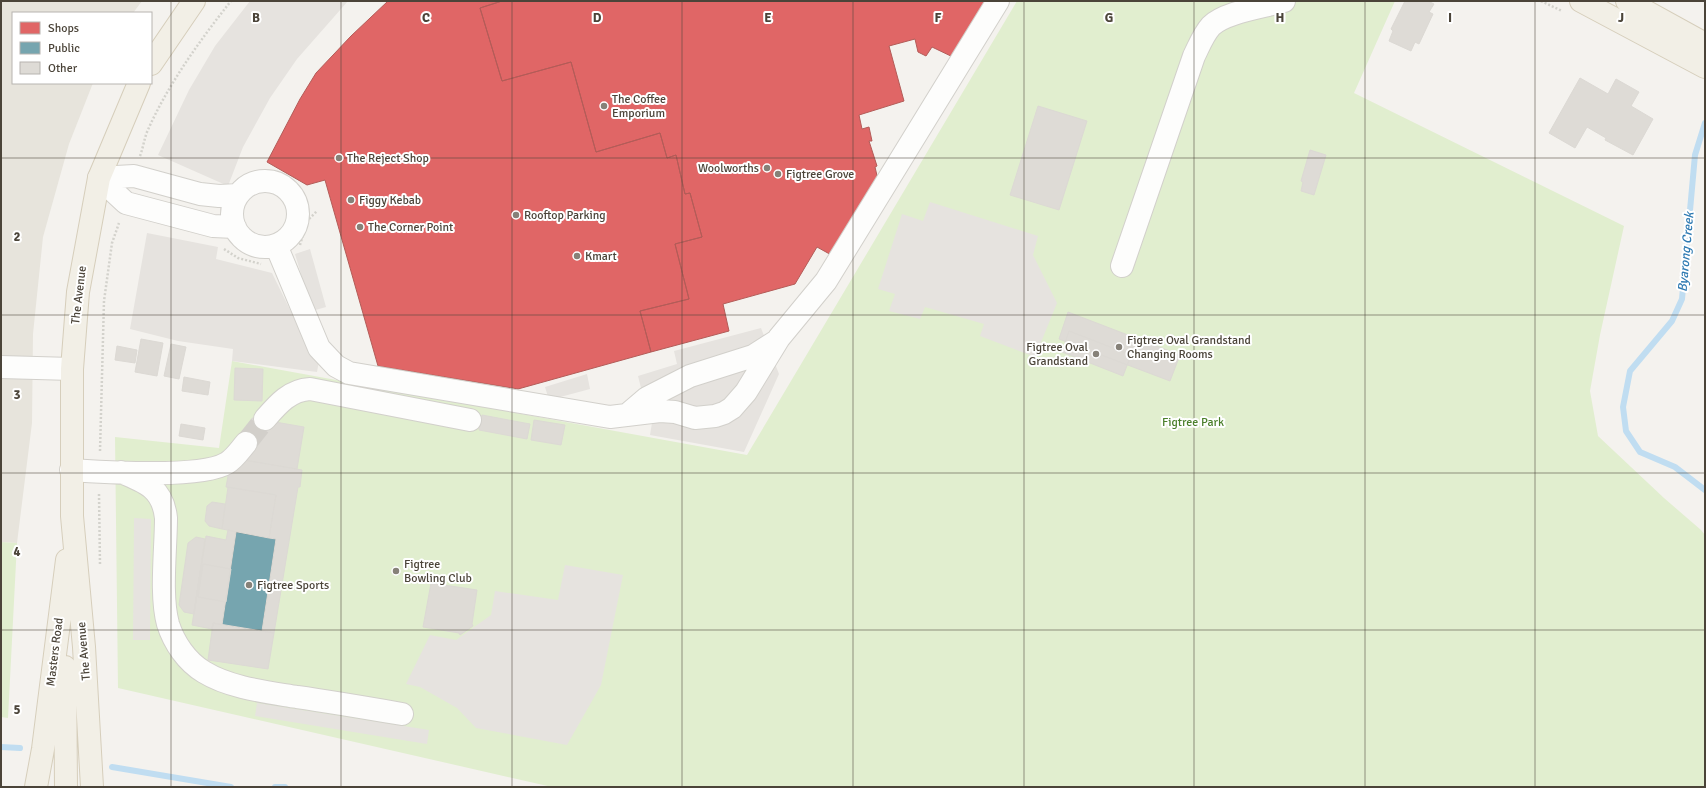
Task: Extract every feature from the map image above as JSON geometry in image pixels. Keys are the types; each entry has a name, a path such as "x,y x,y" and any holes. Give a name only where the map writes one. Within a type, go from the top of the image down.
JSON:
{"main road":[{"path":"152,63 194,1"},
{"path":"1581,1 1702,58"},
{"path":"1627,1 1702,58"},
{"name":"The Avenue","path":"92,787 85,669 72,516 72,369 78,292 99,178 140,84"},
{"name":"The Avenue","path":"66,787 65,631 72,516"},
{"name":"Masters Road","path":"36,787 44,749 72,516"}],"lane":[{"path":"624,416 647,398 690,376 753,356 766,349 779,338 818,293 826,281 998,1"},
{"path":"1122,266 1194,56 1202,40 1212,26 1220,20 1248,10 1284,1"},
{"path":"99,178 134,176 200,194 219,196 238,194"},
{"path":"99,178 126,203 213,226 235,227"},
{"path":"261,181 278,184 286,188 292,195 298,212 295,227 287,238 276,245 268,246 252,244 239,234 235,227 232,214 235,200 238,194 245,187 261,181"},
{"path":"276,245 319,348 336,366 349,373 610,417 651,411 667,411 695,418 715,416 732,408 746,392 779,338"},
{"path":"1,368 72,369"},
{"path":"265,419 277,404 289,395 304,389 310,389 470,420"},
{"path":"71,470 184,472 213,468 227,463 246,443"},
{"path":"121,472 147,483 159,496 164,505 166,518 165,610 169,625 177,644 186,657 196,666 217,678 256,690 402,714"}],"path":[{"path":"141,154 147,133 168,91 216,20 231,1"},
{"path":"100,449 104,301 112,243 119,224"}],"shaded area":[{"path":"1,1 142,1 134,12 12,12 12,84 93,84 69,144 43,237 33,334 32,423 17,543 1,542"},
{"path":"250,1 348,1 297,59 270,98 243,147 228,186 158,155 189,90 215,46"},
{"path":"930,202 1038,236 1033,255 1057,303 1035,357 980,336 984,324 925,307 920,319 889,311 895,294 878,289 902,214 923,221"},
{"path":"147,233 218,247 216,259 272,273 298,326 319,361 317,372 232,361 233,349 178,341 130,329"},
{"path":"310,249 326,307 312,311 295,254"},
{"path":"761,328 779,374 744,452 650,435 653,417 642,392 638,376 677,364 674,351"},
{"path":"587,374 590,389 549,400 545,387"},
{"path":"134,518 151,519 150,640 133,640"},
{"path":"565,565 623,575 601,685 567,745 476,728 457,708 420,687 406,684 430,635 456,640 491,615 495,591 558,600"},
{"path":"257,703 429,730 427,744 255,716"}],"green space":[{"name":"Figtree Park","path":"1017,1 1395,1 1354,93 1624,226 1600,335 1590,391 1598,436 1705,535 1705,787 552,787 118,688 115,437 219,448 232,361 747,455"},
{"path":"1,542 17,543 8,718 1,717"}],"building: Shops":[{"name":"Rooftop Parking","path":"388,1 502,1 480,8 502,81 571,62 596,152 660,133 667,158 676,155 685,194 690,193 702,237 675,244 689,299 640,311 651,352 518,389 378,366 325,180 307,185 267,162 300,99 316,73 351,36"},
{"name":"Figtree Grove","path":"502,1 986,1 955,58 932,47 926,56 918,52 915,39 889,46 904,101 859,115 862,129 869,127 872,141 869,141 877,166 875,167 878,180 835,257 817,247 795,284 723,304 729,331 651,352 640,311 689,299 675,244 702,237 690,193 685,194 676,155 667,158 660,133 596,152 571,62 502,81 480,8"}],"building: Public":[{"name":"Figtree Sports","path":"236,532 276,539 262,631 222,625"}],"building: Other":[{"path":"1405,1 1428,1 1434,4 1429,12 1433,14 1419,44 1415,42 1411,51 1389,41 1393,31 1391,29"},
{"path":"1580,78 1608,94 1616,79 1639,92 1631,106 1653,119 1633,155 1605,140 1606,138 1587,127 1575,148 1549,133"},
{"path":"1038,106 1087,121 1059,210 1010,195"},
{"path":"1310,150 1326,155 1314,195 1301,191 1303,182 1301,181"},
{"name":"Figtree Oval Grandstand Changing Rooms","path":"1068,312 1180,355 1170,381 1059,339"},
{"name":"Figtree Oval Grandstand","path":"1069,331 1131,355 1123,376 1062,352"},
{"path":"141,339 163,343 157,376 135,372"},
{"path":"171,344 186,347 179,379 164,376"},
{"path":"117,346 137,350 135,363 115,360"},
{"path":"235,368 263,369 262,401 234,400"},
{"path":"184,377 210,382 208,395 182,391"},
{"path":"482,415 530,424 527,439 479,430"},
{"path":"252,418 304,427 297,469 244,460"},
{"path":"534,420 565,425 561,445 531,440"},
{"path":"181,424 205,428 203,440 179,436"},
{"path":"244,460 302,470 274,633 262,631 276,539 269,538 276,495 226,487 230,465"},
{"path":"228,487 276,495 269,538 222,529"},
{"path":"212,502 225,504 222,529 209,526 205,521 207,506"},
{"path":"228,530 236,532 222,625 213,623 212,629 192,625 206,536 226,540"},
{"path":"196,537 205,539 194,614 184,612 179,605 188,543"},
{"path":"203,564 231,569 226,602 198,597"},
{"path":"431,583 477,590 472,624 473,626 460,635 459,633 423,627"},
{"path":"213,623 274,633 268,669 208,660"}],"waterway":[{"name":"Byarong Creek","path":"1705,123 1695,155 1682,299 1672,321 1630,371 1623,407 1626,431 1640,452 1675,467 1705,490"},
{"name":"Byarong Creek","path":"1,747 20,748"},
{"name":"Byarong Creek","path":"112,767 231,787"},
{"name":"Byarong Creek","path":"275,787 285,787"}],"tunnel":[{"path":"246,443 265,419"}],"place":[{"name":"The Coffee Emporium","path":"604,106"},
{"name":"The Reject Shop","path":"339,158"},
{"name":"Woolworths","path":"767,168"},
{"name":"Figtree Grove","path":"778,174"},
{"name":"Figgy Kebab","path":"351,200"},
{"name":"Rooftop Parking","path":"516,215"},
{"name":"The Corner Point","path":"360,227"},
{"name":"Kmart","path":"577,256"},
{"name":"Figtree Oval Grandstand Changing Rooms","path":"1119,347"},
{"name":"Figtree Oval Grandstand","path":"1096,354"},
{"name":"Figtree Bowling Club","path":"396,571"},
{"name":"Figtree Sports","path":"249,585"}]}
